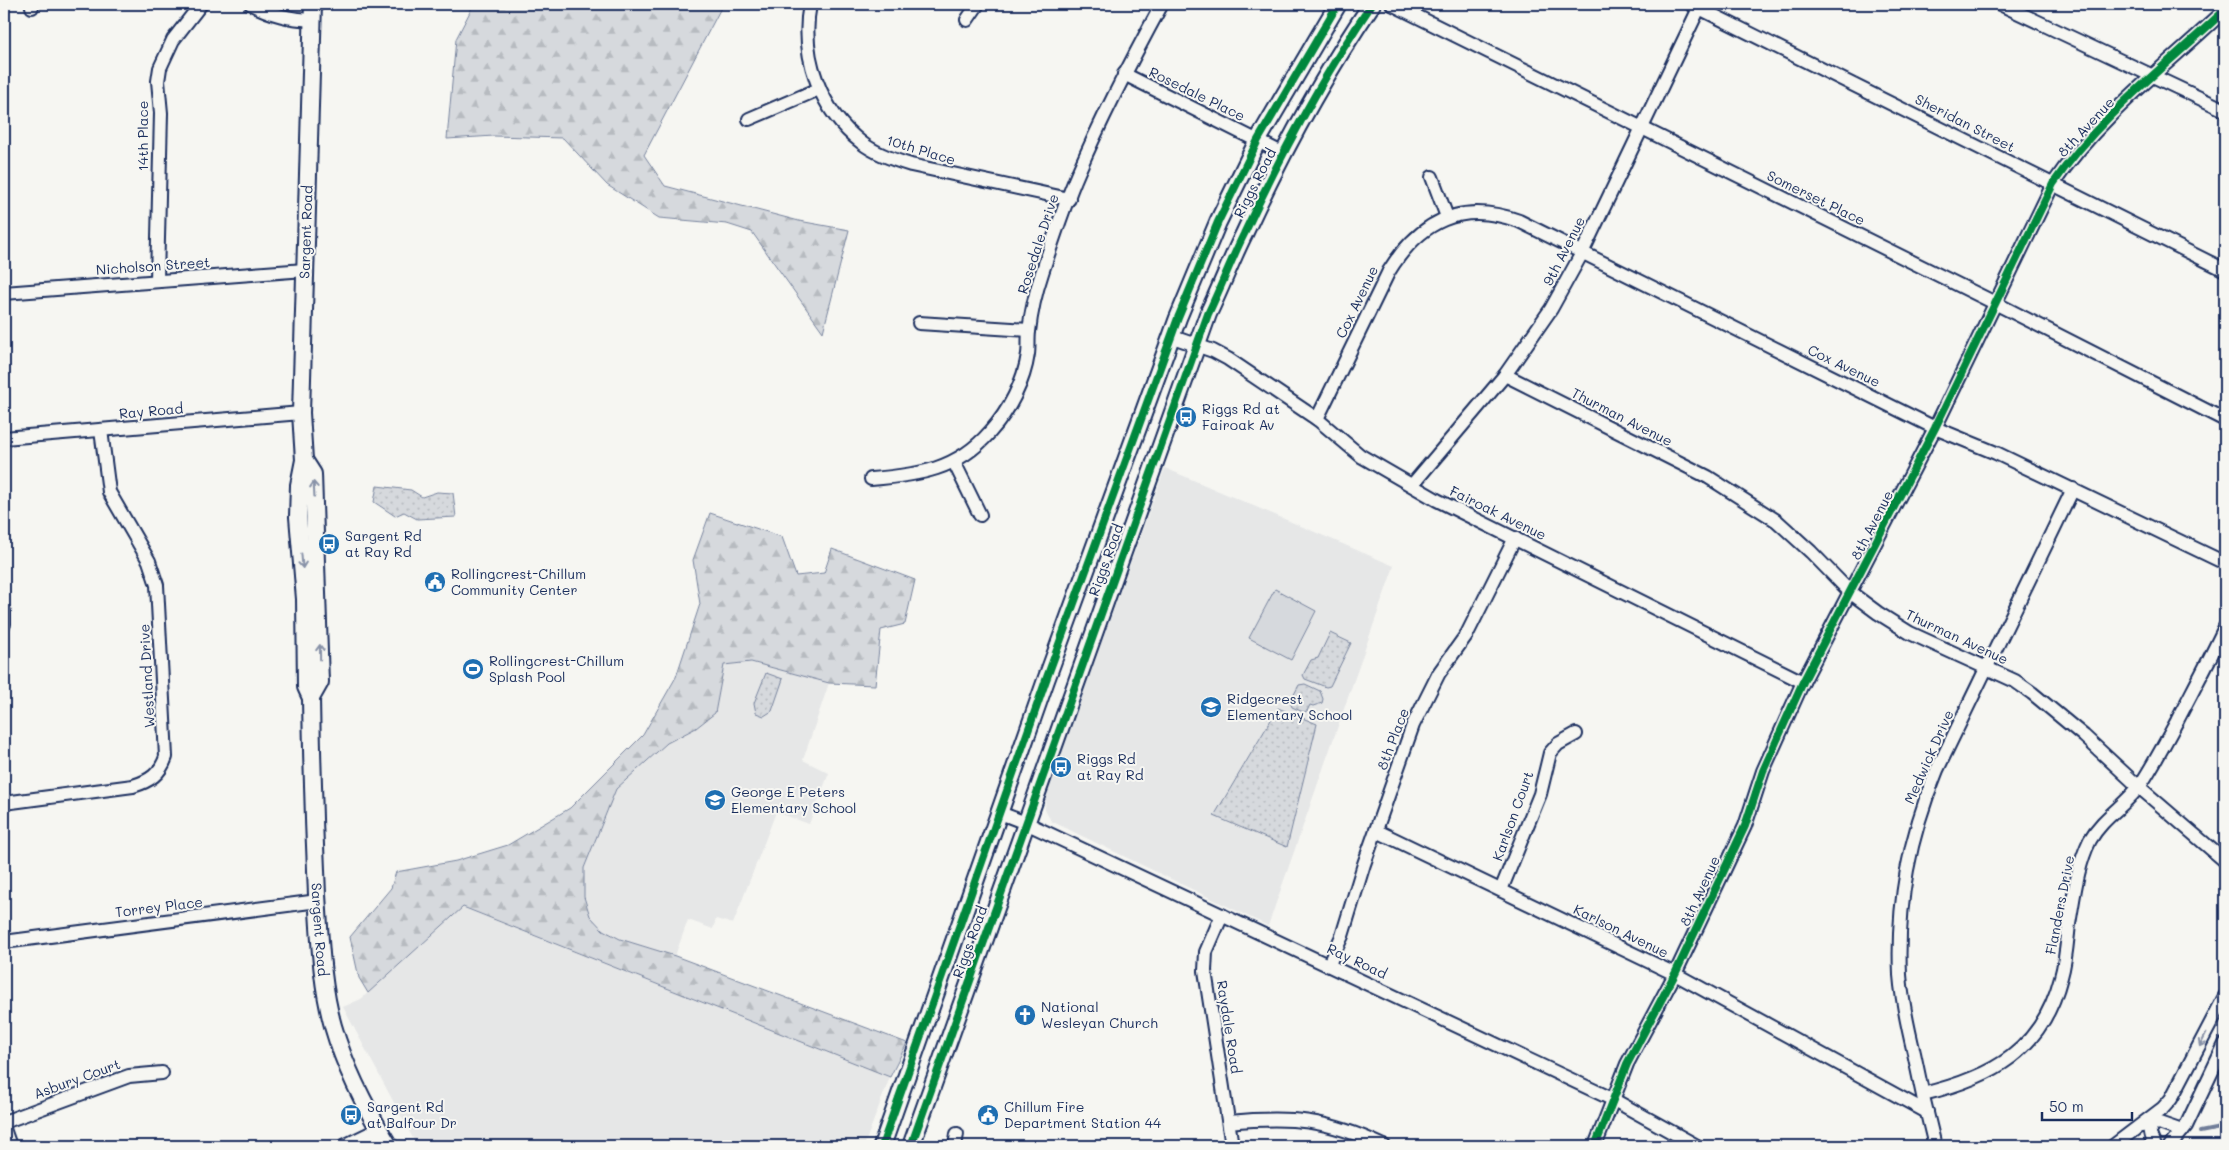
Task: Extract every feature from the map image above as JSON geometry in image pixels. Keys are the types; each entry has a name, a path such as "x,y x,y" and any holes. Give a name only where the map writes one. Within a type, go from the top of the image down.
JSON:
{"main road":[{"name":"Riggs Road","path":"882,1146 1170,336 1218,222 1258,140 1338,4"},
{"name":"Riggs Road","path":"911,1146 1196,346 1244,234 1284,154 1316,93 1372,4"},
{"name":"Sargent Road","path":"313,12 301,413 304,460 313,474 318,576 320,682 311,698 313,819 318,901 324,979 334,1028 350,1072 378,1129 389,1146"}],"street":[{"name":"14th Place","path":"157,280 161,113 158,80 160,68 173,40 201,4"},
{"path":"251,4 277,16 291,19 313,12"},
{"name":"10th Place","path":"810,4 808,47 819,89 845,127 862,144 886,156 952,175 1069,199"},
{"path":"967,20 978,4"},
{"name":"Rosedale Drive","path":"871,480 920,474 954,462 968,453 990,433 1010,404 1028,354 1029,330 1041,275 1077,175 1124,74 1162,4"},
{"name":"Somerset Place","path":"1392,4 1995,302 2225,420"},
{"path":"2000,4 2225,110"},
{"name":"9th Avenue","path":"1412,485 1505,375 1551,309 1582,253 1640,128 1658,97 1697,5"},
{"name":"Sheridan Street","path":"1697,5 2225,270"},
{"name":"8th Avenue","path":"1595,1146 1627,1064 1676,974 1748,819 1764,771 1803,682 1851,594 1936,428 2053,184 2080,148 2153,76 2225,10"},
{"name":"Rosedale Place","path":"1124,74 1284,154"},
{"path":"749,120 819,89"},
{"path":"1432,177 1447,217"},
{"name":"Cox Avenue","path":"1317,420 1404,248 1422,231 1447,217 1484,212 1508,217 1936,428 2073,489 2225,563"},
{"name":"Nicholson Street","path":"4,293 305,270"},
{"path":"919,323 1029,330"},
{"name":"Fairoak Avenue","path":"1170,336 1213,351 1228,359 1317,420 1361,456 1412,485 1803,682"},
{"name":"Thurman Avenue","path":"1505,375 1708,477 1738,495 1794,536 1851,594 1910,633 2016,681 2084,736 2139,787 2225,861"},
{"name":"Ray Road","path":"4,438 301,413"},
{"name":"Westland Drive","path":"4,804 133,786 153,778 166,757 157,585 148,561 109,492 101,430"},
{"path":"954,462 980,515"},
{"name":"Medwick Drive","path":"1935,1146 1907,1023 1900,976 1902,900 1905,874 1926,795 1986,666 2073,489"},
{"name":"8th Place","path":"1329,964 1342,936 1358,881 1377,831 1401,757 1419,712 1439,673 1467,634 1514,538"},
{"path":"4,612 4,624"},
{"name":"Flanders Drive","path":"1923,1094 1950,1088 1987,1073 2017,1054 2046,1019 2062,974 2079,868 2094,832 2109,814 2139,787 2152,767 2193,693 2225,627"},
{"name":"Karlson Court","path":"1501,890 1540,794 1550,753 1558,744 1576,734"},
{"name":"Ray Road","path":"1000,813 1026,823 1329,964 1612,1099 1696,1146"},
{"name":"Karlson Avenue","path":"1377,831 1676,974 1926,1112"},
{"name":"Torrey Place","path":"4,942 318,901"},
{"name":"Raydale Road","path":"1222,915 1206,952 1205,966 1232,1146"},
{"path":"2112,1146 2144,1124 2171,1099 2225,996"},
{"path":"2171,1146 2182,1131 2225,1044"},
{"name":"Asbury Court","path":"4,1122 129,1076 162,1073"},
{"path":"1229,1122 1265,1118 1318,1122 1355,1133 1384,1146"},
{"path":"2144,1124 2159,1123 2182,1131"},
{"path":"2144,1124 2155,1146"},
{"path":"4,1129 10,1146"},
{"path":"344,1146 378,1129"},
{"path":"2171,1146 2187,1146"}],"shaded area":[{"name":"Ridgecrest Elementary School","path":"1165,468 1394,566 1268,926 1051,821 1045,810 1046,795"},
{"name":"George E Peters Elementary School","path":"751,662 829,683 803,760 829,773 809,824 776,812 733,924 716,919 713,929 688,920 675,956 620,939 603,930 590,916 584,897 584,868 616,789 667,743 696,728 715,713 724,665"},
{"path":"462,907 890,1077 864,1146 417,1146 343,1007 361,999"}],"green space":[{"path":"474,4 723,4 644,155 665,186 799,221 849,230 823,332 752,232 727,224 659,218 607,185 563,138 494,136 447,139 456,39"},
{"path":"377,486 411,490 422,497 437,492 453,493 456,517 417,519 404,512 395,516 374,502"},
{"path":"710,513 782,537 796,576 824,573 832,549 915,580 905,624 881,630 875,685 829,683 751,662 724,665 715,713 696,728 667,743 616,789 584,868 584,897 590,916 603,930 620,939 675,956 907,1043 890,1077 463,907 368,993 359,978 350,937 391,888 396,872 456,861 508,845 570,808 643,735 676,677 700,604 693,560"},
{"path":"1275,589 1316,611 1291,660 1249,638"},
{"path":"1330,633 1351,643 1330,686 1326,687 1305,679 1303,675 1311,660 1318,658"},
{"path":"766,673 783,679 772,711 764,716 756,713 754,703"},
{"path":"1305,684 1320,691 1323,699 1322,703 1310,705 1307,711 1303,712 1292,707 1290,702 1299,685"},
{"path":"1278,708 1317,724 1287,847 1214,816"}],"waterway":[{"path":"2200,1132 2225,1127"}],"cycle path":[{"path":"882,1146 1046,680 1178,318 1218,222 1258,140 1338,4"},
{"path":"911,1146 1208,314 1239,244 1288,145 1320,87 1372,4"},
{"path":"1595,1146 1627,1064 1675,974 1745,826 1763,771 1803,682 1935,428 2053,184 2071,159 2112,114 2225,10"}],"place":[{"name":"Riggs Rd at Fairoak Av","path":"1186,417"},
{"name":"Sargent Rd at Ray Rd","path":"329,544"},
{"name":"Rollingcrest-Chillum Community Center","path":"435,582"},
{"name":"Rollingcrest-Chillum Splash Pool","path":"473,669"},
{"name":"Ridgecrest Elementary School","path":"1211,707"},
{"name":"Riggs Rd at Ray Rd","path":"1061,767"},
{"name":"George E Peters Elementary School","path":"715,800"},
{"name":"National Wesleyan Church","path":"1025,1015"},
{"name":"Sargent Rd at Balfour Dr","path":"351,1115"},
{"name":"Chillum Fire Department Station 44","path":"988,1115"}]}
